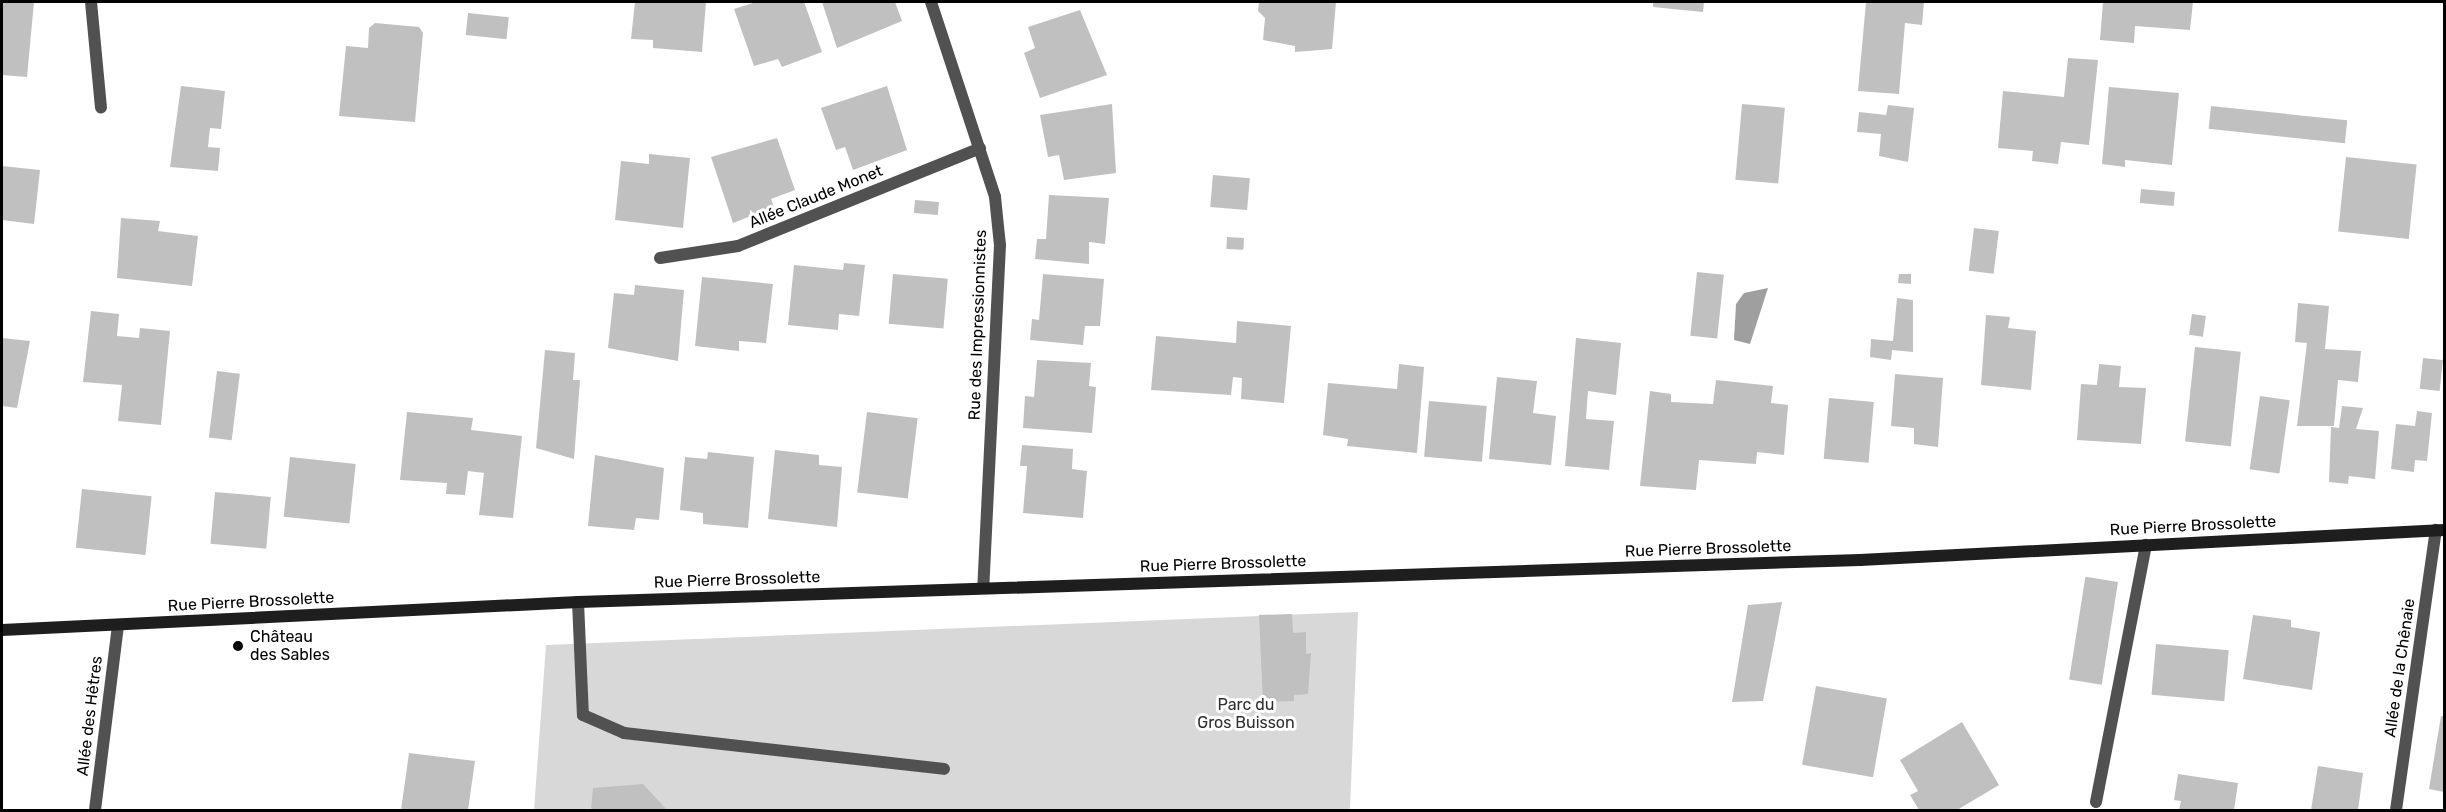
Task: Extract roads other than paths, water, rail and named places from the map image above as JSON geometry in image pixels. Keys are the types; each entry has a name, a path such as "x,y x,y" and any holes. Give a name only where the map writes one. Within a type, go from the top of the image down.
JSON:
{"street":[{"path":"91,2 101,108"},
{"name":"Rue des Impressionnistes","path":"932,2 996,197 999,245 983,588"},
{"name":"Allée Claude Monet","path":"660,258 738,246 980,148"},
{"name":"Rue Pierre Brossolette","path":"2,630 578,602 1849,561 2440,530"},
{"name":"Allée de la Chênaie","path":"2396,810 2440,530"},
{"path":"2096,802 2146,545"},
{"path":"578,602 583,715 624,733 944,769"},
{"name":"Allée des Hêtres","path":"95,810 118,625"}],"place":[{"name":"Château des Sables","path":"238,646"}],"park label":[{"name":"Parc du Gros Buisson","path":"1246,714"}]}
